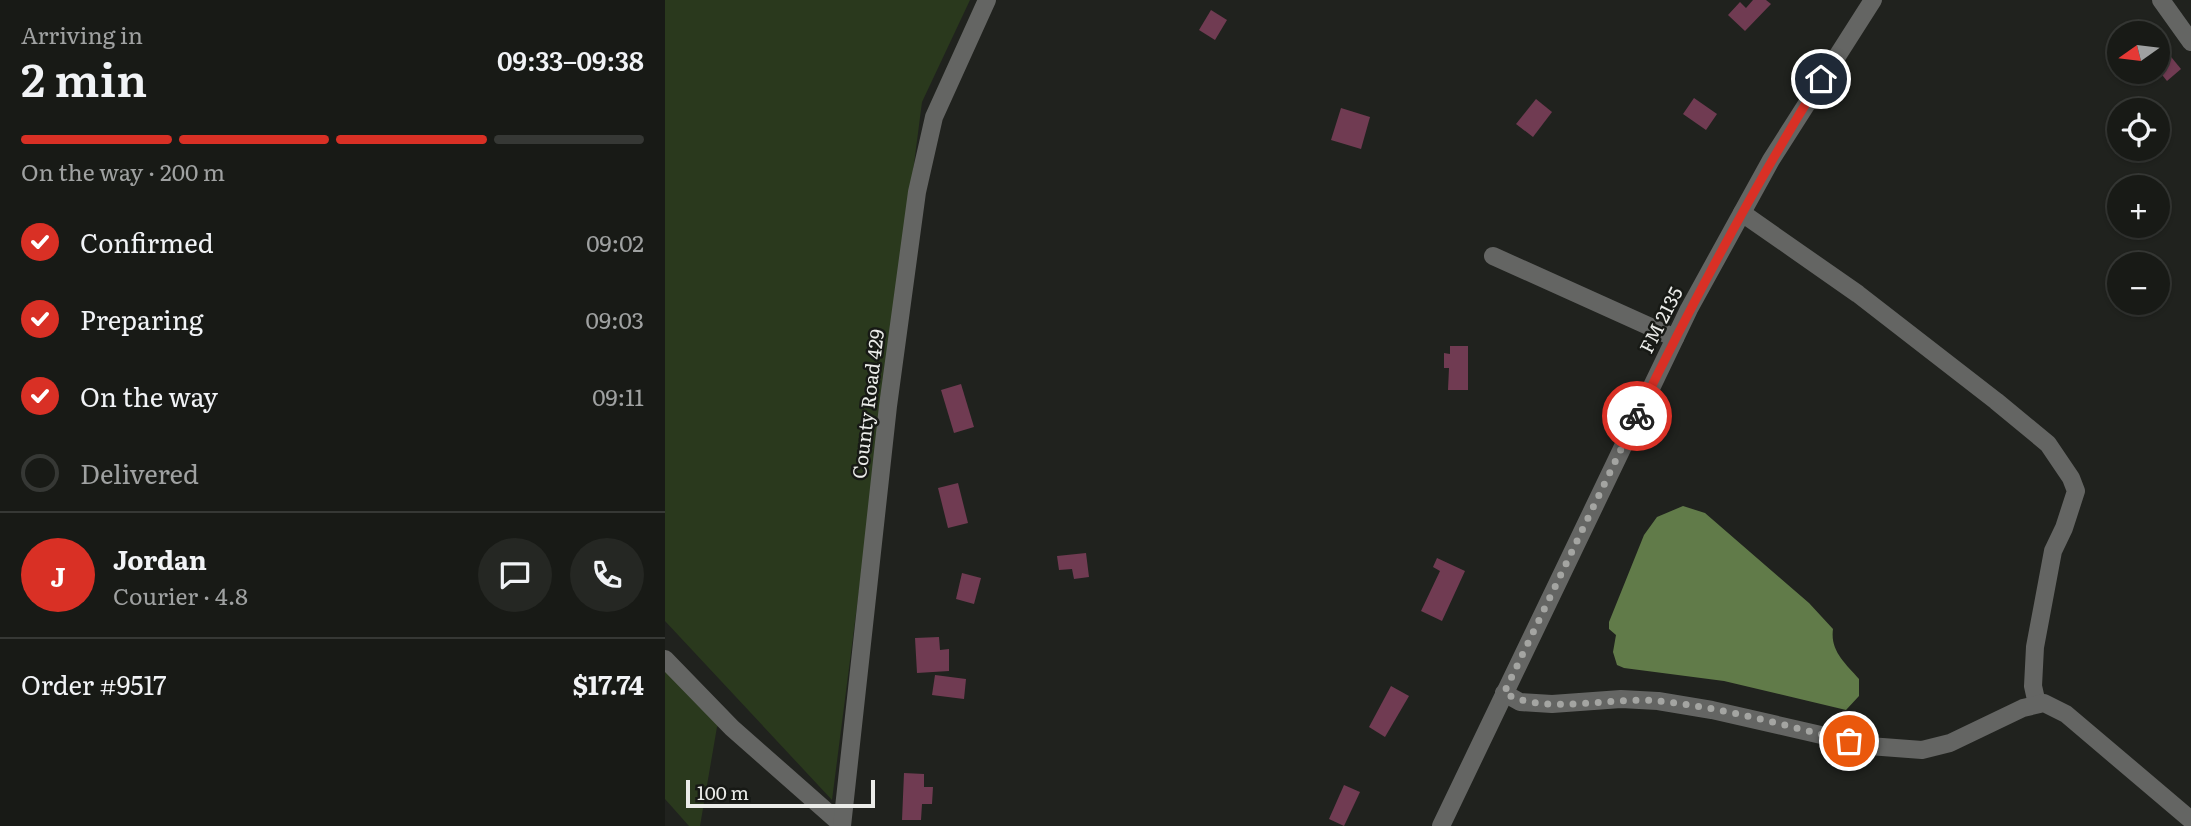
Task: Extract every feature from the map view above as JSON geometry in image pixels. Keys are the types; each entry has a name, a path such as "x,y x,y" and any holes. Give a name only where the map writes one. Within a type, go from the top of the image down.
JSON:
{"street":[{"name":"County Road 429","path":"842,826 888,406 917,192 935,117 987,0"},
{"name":"FM 2135","path":"1441,826 1675,338 1794,123 1873,0"},
{"path":"2161,0 2191,42"},
{"path":"1742,213 1858,294 1996,401 2049,444 2071,478 2076,491 2053,551 2035,647 2033,686 2037,705"},
{"path":"1493,256 1675,338"},
{"path":"665,659 732,728 842,826"},
{"path":"1504,693 1520,702 1552,704 1621,699 1658,701 1712,710 1869,746 1922,750 1950,743 2023,708 2044,703 2066,714 2191,820"}],"shaded area":[{"path":"665,0 970,0 922,102 832,800 665,621"},
{"path":"1683,506 1705,513 1809,603 1833,629 1836,650 1859,679 1859,696 1846,710 1724,681 1617,665 1613,652 1616,635 1609,629 1609,622 1644,535 1657,517"},
{"path":"665,667 722,722 717,727 700,826 689,826 665,799"}],"building":[{"path":"1753,0 1766,0 1771,4 1745,31 1728,15 1740,2 1746,8"},
{"path":"1211,10 1227,20 1215,40 1199,30"},
{"path":"2170,56 2181,69 2170,78"},
{"path":"1694,98 1717,114 1706,130 1683,114"},
{"path":"1536,99 1552,112 1533,137 1516,124"},
{"path":"1341,108 1370,117 1361,149 1331,140"},
{"path":"1450,346 1468,346 1468,390 1448,390 1449,368 1444,368 1444,353 1450,354"},
{"path":"961,384 974,427 954,433 941,390"},
{"path":"958,483 968,523 948,528 938,488"},
{"path":"1086,553 1089,577 1074,579 1072,569 1059,570 1057,556"},
{"path":"1437,558 1465,571 1442,621 1421,611 1440,571 1433,567"},
{"path":"962,573 981,578 974,604 956,599"},
{"path":"939,637 940,650 949,649 949,671 917,673 915,638"},
{"path":"935,675 966,679 964,699 932,695"},
{"path":"1391,686 1409,696 1385,737 1369,727"},
{"path":"904,773 924,774 924,787 933,787 932,804 922,804 921,820 902,820"},
{"path":"1344,785 1360,792 1344,826 1329,819"}],"way so far":[{"path":"1637,416 1504,693 1520,702 1552,704 1621,699 1658,701 1712,710 1849,741"}],"route":[{"path":"1637,416 1689,309 1732,230 1821,79"}]}
